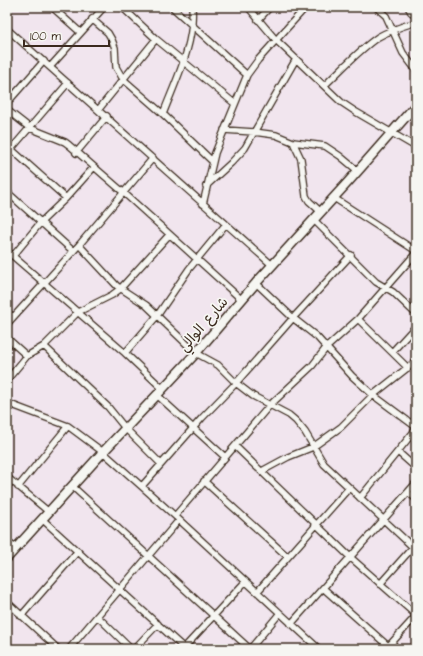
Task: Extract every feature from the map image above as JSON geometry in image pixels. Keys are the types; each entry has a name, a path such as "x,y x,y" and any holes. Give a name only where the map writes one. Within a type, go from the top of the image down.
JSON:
{"main road":[{"name":"شارع الوالي","path":"7,558 102,452 196,353 256,283 416,105"}],"street":[{"path":"52,7 80,32"},
{"path":"50,66 104,7"},
{"path":"122,7 156,39 234,103"},
{"path":"172,7 247,75"},
{"path":"163,114 183,62 188,44 192,24 192,7"},
{"path":"248,7 276,40 347,106 416,147"},
{"path":"258,20 270,7"},
{"path":"203,204 212,161 234,103 247,75 258,60 306,7"},
{"path":"376,7 386,16 403,53 416,70"},
{"path":"408,7 416,16"},
{"path":"92,20 108,33 112,40 115,48 116,67 123,79 163,114 212,161"},
{"path":"325,85 368,45 379,37 392,30 416,22"},
{"path":"7,29 107,116 272,265"},
{"path":"99,109 156,39"},
{"path":"206,186 245,148 296,59"},
{"path":"7,103 44,61"},
{"path":"7,154 68,83"},
{"path":"7,110 30,128 65,142 123,192 242,300"},
{"path":"76,153 107,116"},
{"path":"224,130 276,135 293,142 325,146 358,171"},
{"path":"293,142 301,159 306,196 309,201 321,212"},
{"path":"11,149 66,198"},
{"path":"7,324 73,252 153,158"},
{"path":"13,256 41,222 66,198 94,167"},
{"path":"7,192 73,252"},
{"path":"69,649 148,556 204,481 270,405 312,366 326,348 358,319 416,252 334,198"},
{"path":"314,220 376,282 393,292 416,314"},
{"path":"125,353 157,316 196,259 226,224"},
{"path":"7,380 27,356 44,346 78,312 112,296 169,235"},
{"path":"79,245 120,288 135,297 196,353 218,365 236,383 253,396 289,415 296,421 305,432 324,464 415,549 380,584"},
{"path":"7,251 125,353 163,389"},
{"path":"142,486 350,255"},
{"path":"256,283 293,318 317,337 352,376 416,428 360,498"},
{"path":"7,312 13,317"},
{"path":"358,319 408,368"},
{"path":"392,352 416,326"},
{"path":"7,338 27,356"},
{"path":"44,346 108,407 125,428 161,464"},
{"path":"262,471 280,461 313,447 341,427 373,394 416,361"},
{"path":"157,395 225,457"},
{"path":"7,403 68,426 102,452 142,486 319,649"},
{"path":"18,487 68,426"},
{"path":"235,446 350,557 416,616 387,648 323,588"},
{"path":"398,452 416,468"},
{"path":"7,477 49,512"},
{"path":"204,481 288,557"},
{"path":"291,624 416,483"},
{"path":"72,486 250,649 280,613"},
{"path":"257,592 349,488"},
{"path":"408,492 416,499"},
{"path":"42,519 184,649 245,582"},
{"path":"7,541 16,549"},
{"path":"21,616 78,551"},
{"path":"7,602 58,649"},
{"path":"97,616 133,649 158,624"}]}
